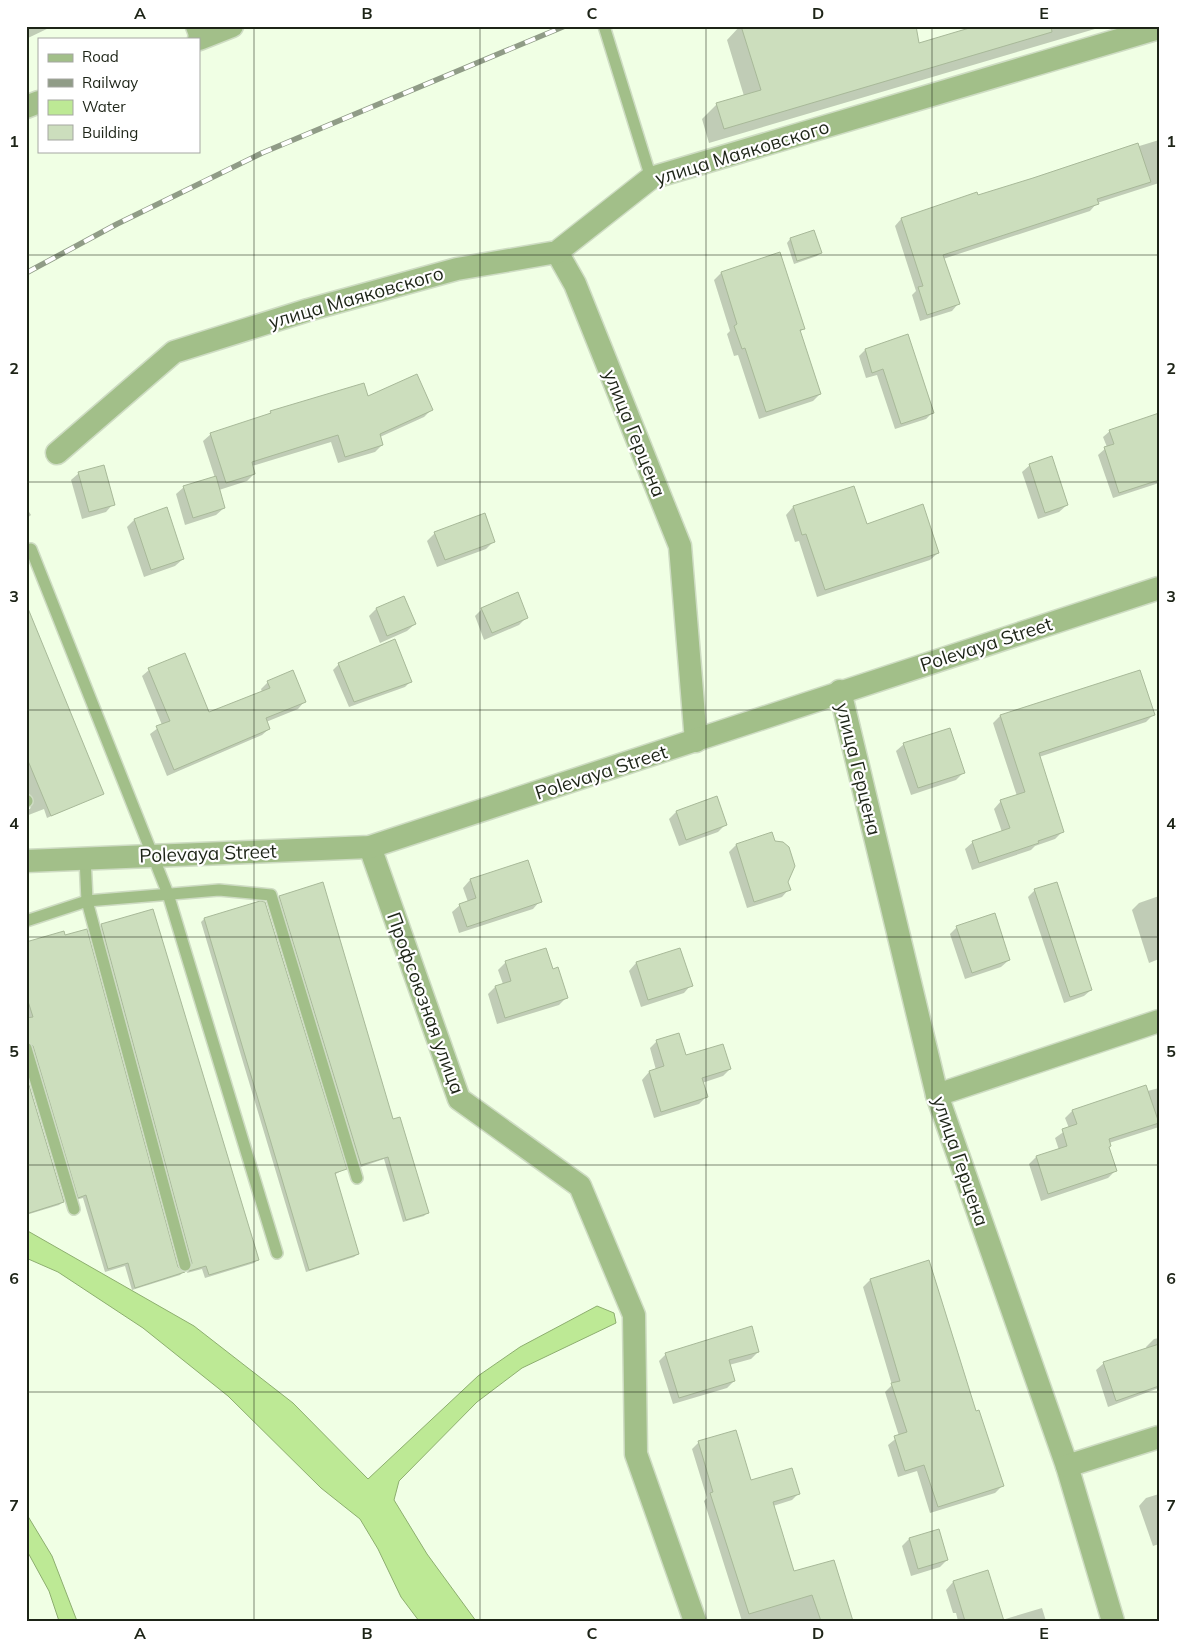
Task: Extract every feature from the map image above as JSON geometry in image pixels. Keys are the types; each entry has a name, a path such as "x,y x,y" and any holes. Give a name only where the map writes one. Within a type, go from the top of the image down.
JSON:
{"street":[{"path":"200,38 232,26"},
{"name":"улица Маяковского","path":"57,453 174,352 308,310 458,268 558,252 651,178 1159,28"},
{"path":"26,107 38,102"},
{"name":"улица Герцена","path":"558,252 575,284 680,546 696,741"},
{"name":"Polevaya Street","path":"26,861 85,857 370,847 1159,588"},
{"name":"улица Герцена","path":"840,692 937,1095 1068,1466 1114,1621"},
{"name":"Профсоюзная улица","path":"370,847 459,1099 580,1186 634,1315 636,1454 695,1621"},
{"path":"937,1095 1159,1021"},
{"path":"1068,1466 1159,1438"}],"lane":[{"path":"191,26 197,38"},
{"path":"604,26 651,178"},
{"path":"26,552 30,549 168,894 277,1253"},
{"path":"85,857 87,901 185,1265"},
{"path":"26,921 87,901 219,890 271,895 357,1178"},
{"path":"26,1048 74,1209"}],"water":[{"path":"26,1230 194,1326 293,1403 368,1479 478,1376 520,1347 597,1306 614,1313 616,1323 522,1368 477,1402 399,1481 394,1500 427,1554 476,1621 419,1621 401,1597 378,1549 360,1519 321,1488 228,1396 143,1328 58,1272 26,1258"},
{"path":"26,1513 52,1556 77,1621 59,1621 49,1591 26,1549"}],"building":[{"path":"741,26 916,26 919,43 976,26 1051,26 1052,32 724,129 716,103 761,90"},
{"path":"1138,143 1151,182 1097,199 1099,204 943,255 960,304 927,315 918,287 923,286 901,218 977,192 978,195"},
{"path":"814,230 822,253 797,261 790,238"},
{"path":"780,252 805,329 800,330 821,394 766,412 745,348 742,349 734,326 737,324 721,272"},
{"path":"908,334 934,413 901,424 883,369 872,373 865,349"},
{"path":"417,374 433,410 380,434 383,445 345,457 338,435 252,462 255,474 226,483 210,433 271,413 270,411 364,383 368,396"},
{"path":"1159,413 1159,480 1119,493 1104,447 1114,444 1109,430"},
{"path":"1052,456 1068,505 1045,513 1029,464"},
{"path":"104,465 115,505 89,512 78,472"},
{"path":"216,476 225,508 193,518 183,486"},
{"path":"854,486 867,524 923,504 939,553 825,590 806,534 802,535 793,506"},
{"path":"167,507 184,559 151,570 134,519"},
{"path":"485,513 495,542 445,560 434,532"},
{"path":"518,592 528,618 492,633 481,608"},
{"path":"404,596 416,624 387,636 376,608"},
{"path":"27,606 104,794 51,816 26,756"},
{"path":"395,639 412,682 354,702 338,663"},
{"path":"185,653 209,712 270,688 267,681 293,670 306,702 266,718 270,729 174,770 156,726 170,721 148,668"},
{"path":"1140,670 1155,715 1039,753 1064,832 1038,841 1039,843 979,863 972,841 1010,828 1000,800 1025,792 1000,715"},
{"path":"950,728 965,773 918,788 903,743"},
{"path":"717,796 727,825 686,840 676,811"},
{"path":"772,832 775,841 783,842 789,847 795,866 788,882 791,890 754,902 736,844"},
{"path":"528,860 542,902 467,927 459,904 476,898 470,879"},
{"path":"323,882 393,1119 400,1117 429,1213 406,1220 388,1157 361,1165 279,896"},
{"path":"1057,882 1092,990 1070,997 1034,889"},
{"path":"260,901 265,902 347,1169 335,1173 359,1254 309,1270 204,918"},
{"path":"153,909 259,1260 209,1275 206,1266 189,1271 192,1263 101,924"},
{"path":"995,913 1010,960 972,973 956,926"},
{"path":"87,929 178,1267 185,1272 135,1288 128,1263 108,1269 86,1195 78,1198 33,1046 26,1041 26,1018 33,1017 26,995 26,942 64,931 65,935"},
{"path":"546,948 553,969 558,967 568,998 505,1018 495,986 511,981 505,961"},
{"path":"680,948 693,986 648,1000 636,962"},
{"path":"679,1033 686,1055 723,1044 731,1069 702,1078 708,1097 661,1112 649,1071 664,1066 656,1040"},
{"path":"26,1075 64,1202 26,1214"},
{"path":"1146,1085 1159,1123 1109,1139 1111,1146 1109,1147 1117,1171 1048,1194 1036,1156 1067,1146 1062,1129 1077,1124 1072,1110"},
{"path":"929,1260 976,1411 979,1410 1004,1486 938,1507 924,1465 905,1471 894,1436 907,1432 891,1383 900,1381 870,1279"},
{"path":"752,1326 759,1352 729,1360 735,1381 679,1398 665,1353"},
{"path":"1159,1344 1159,1386 1116,1401 1103,1362"},
{"path":"736,1430 751,1480 792,1468 800,1494 773,1502 794,1571 834,1560 853,1621 821,1621 812,1595 749,1614 710,1493 713,1492 698,1441"},
{"path":"939,1529 948,1560 918,1569 909,1538"},
{"path":"988,1570 1004,1621 965,1621 953,1581"}],"railway":[{"path":"26,273 117,224 262,153 565,26"}]}
